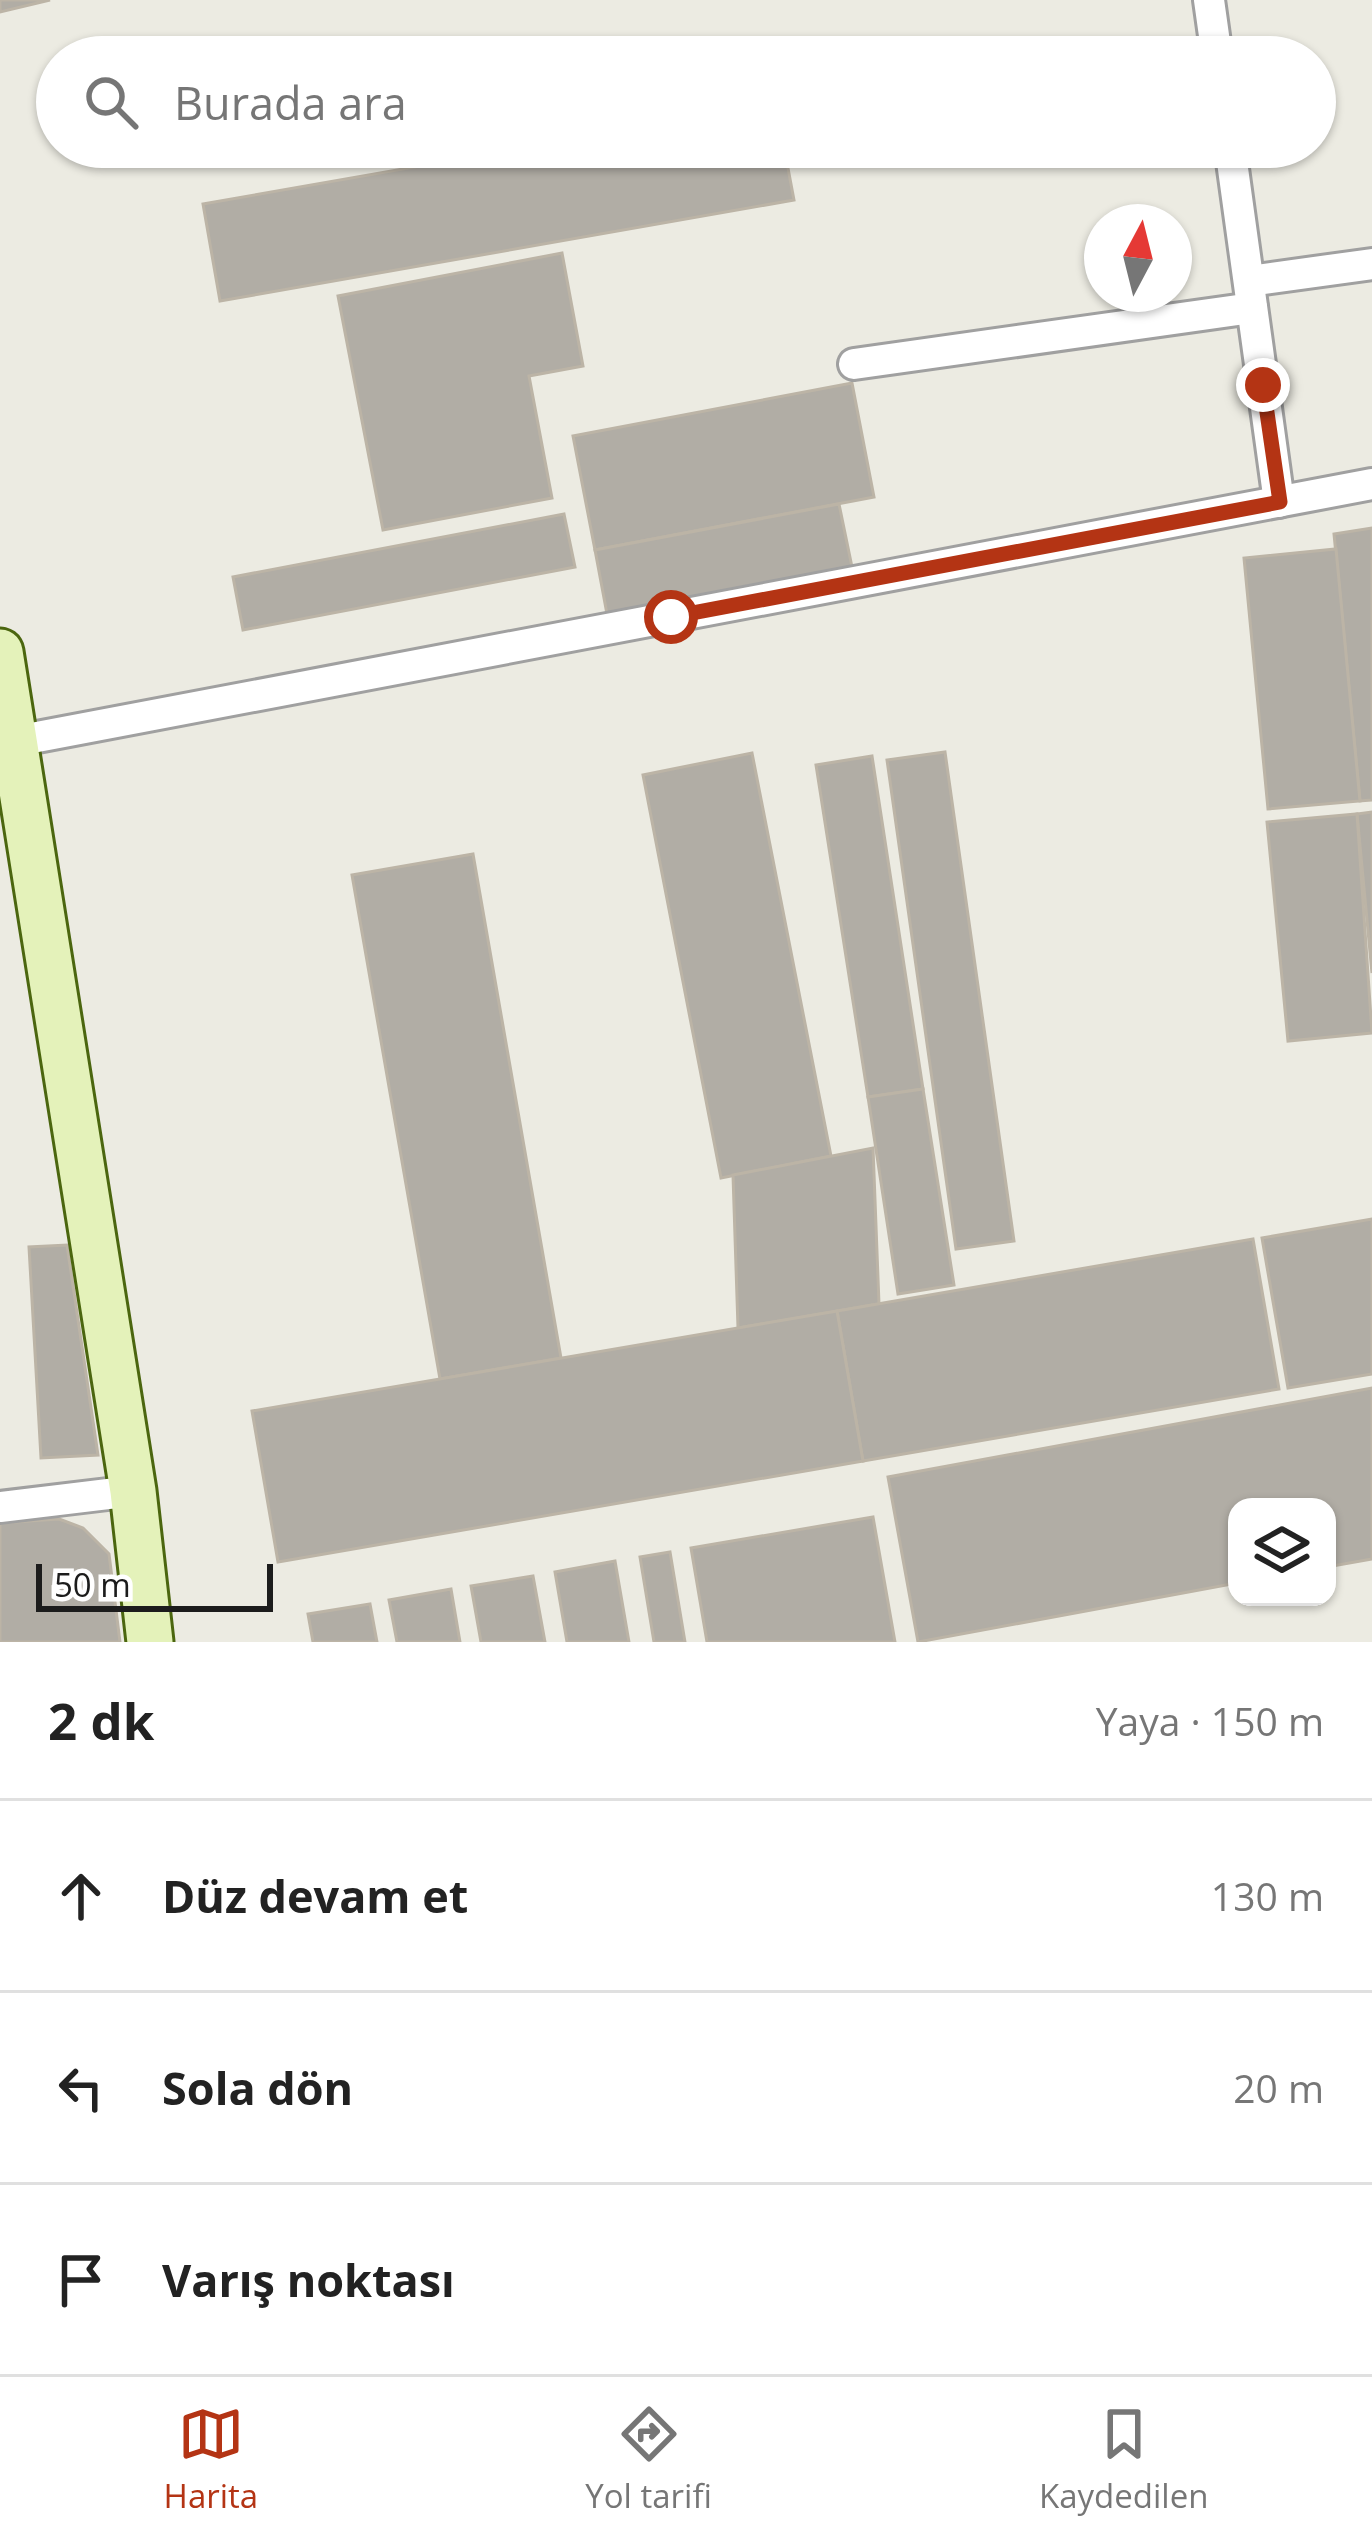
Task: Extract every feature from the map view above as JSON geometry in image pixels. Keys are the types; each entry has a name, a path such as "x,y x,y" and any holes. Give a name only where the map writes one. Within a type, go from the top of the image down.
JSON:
{"street":[{"path":"1209,0 1214,36"},
{"path":"1233,168 1280,502"},
{"path":"854,364 1250,295 1372,264"},
{"path":"16,741 1372,484"},
{"path":"0,652 134,1491 150,1642"},
{"path":"0,1507 134,1491"}],"building":[{"path":"0,0 50,0 0,12"},
{"path":"408,168 788,168 794,200 220,301 203,204"},
{"path":"562,253 583,366 529,376 552,498 383,530 338,296"},
{"path":"852,383 874,497 595,550 573,436"},
{"path":"839,504 852,567 607,614 595,550"},
{"path":"564,514 575,567 243,630 233,577"},
{"path":"1372,528 1372,800 1360,801 1334,534"},
{"path":"1336,549 1360,801 1268,809 1244,558"},
{"path":"945,752 1014,1241 956,1249 887,760"},
{"path":"752,753 831,1156 721,1178 643,775"},
{"path":"872,756 923,1089 868,1097 816,765"},
{"path":"1372,812 1372,973 1357,814"},
{"path":"1357,814 1372,1033 1288,1041 1267,822"},
{"path":"473,854 561,1358 440,1379 352,875"},
{"path":"923,1089 954,1285 898,1294 868,1097"},
{"path":"873,1148 879,1304 738,1328 733,1175"},
{"path":"1372,1219 1372,1374 1288,1388 1262,1238"},
{"path":"1253,1239 1279,1389 863,1461 837,1311"},
{"path":"67,1245 98,1455 41,1458 29,1247"},
{"path":"837,1311 863,1461 278,1562 252,1411"},
{"path":"1372,1388 1372,1559 1336,1565 1336,1498 1228,1498 1228,1585 918,1642 888,1477"},
{"path":"873,1517 895,1642 707,1642 691,1548"},
{"path":"59,1519 83,1528 109,1554 120,1642 0,1642 0,1523"},
{"path":"670,1552 685,1642 654,1642 640,1557"},
{"path":"615,1561 629,1642 567,1642 555,1572"},
{"path":"533,1576 545,1642 481,1642 471,1586"},
{"path":"451,1589 460,1642 397,1642 389,1600"},
{"path":"370,1604 377,1642 313,1642 308,1614"}],"route":[{"path":"671,617 1280,502 1263,385"}]}
